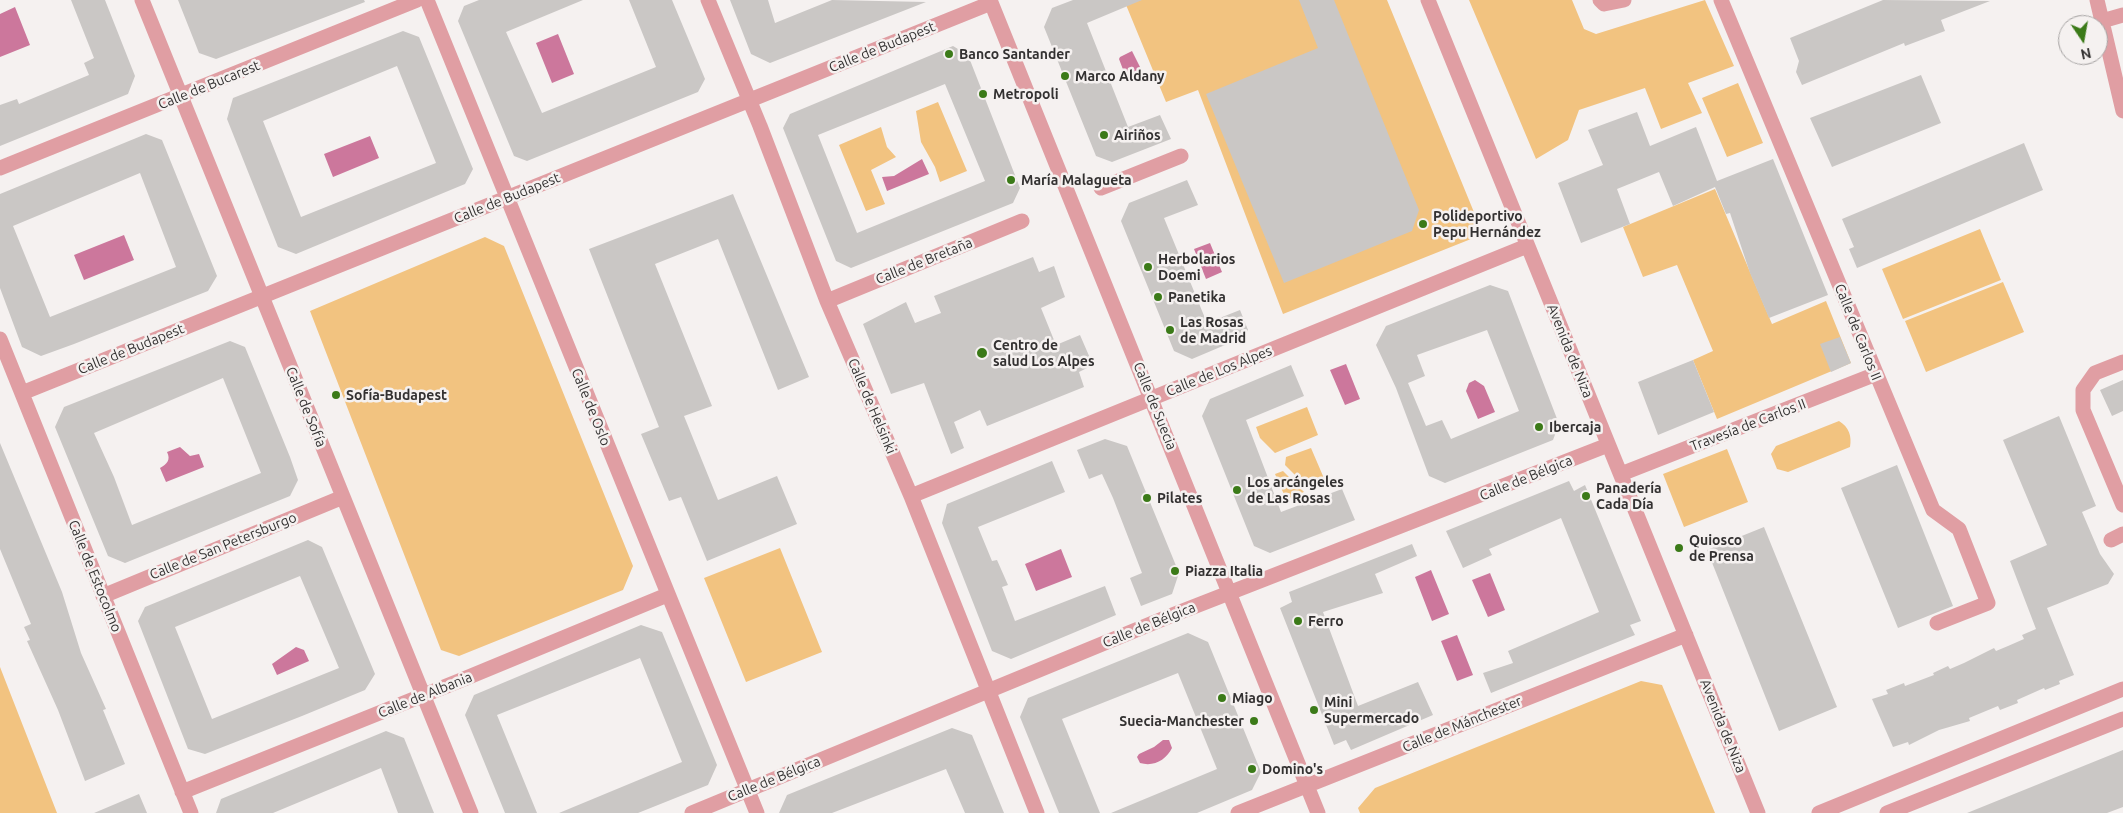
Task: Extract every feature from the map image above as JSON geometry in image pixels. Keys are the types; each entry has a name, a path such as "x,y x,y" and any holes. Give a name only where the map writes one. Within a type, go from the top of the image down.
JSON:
{"street":[{"name":"Calle de Sofía","path":"142,0 471,813"},
{"name":"Calle de Bucarest","path":"0,168 418,0"},
{"name":"Calle de Oslo","path":"427,0 506,199 757,813"},
{"name":"Calle de Helsinki","path":"708,0 750,101 827,301 911,496 1037,813"},
{"name":"Avenida de Niza","path":"1428,0 1758,813"},
{"path":"1600,0 1604,4 1624,0"},
{"name":"Calle de Carlos II","path":"1721,0 1933,510 1959,529 1988,603 1937,623"},
{"path":"2097,0 2101,15"},
{"name":"Calle de Budapest","path":"22,393 750,101 991,2"},
{"name":"Calle de Suecia","path":"991,2 1318,813"},
{"path":"2108,20 2123,16"},
{"path":"2108,47 2123,111"},
{"path":"1101,188 1181,156"},
{"name":"Calle de Bretaña","path":"827,301 1022,221"},
{"name":"Calle de Los Alpes","path":"911,496 1527,246"},
{"name":"Calle de Estocolmo","path":"0,339 191,813"},
{"path":"2123,362 2095,373 2083,390 2083,410 2123,505"},
{"name":"Travesía de Carlos II","path":"1621,474 1876,374"},
{"name":"Calle de Bélgica","path":"692,813 1170,616 1608,445"},
{"name":"Calle de San Petersburgo","path":"103,596 343,497"},
{"name":"Calle de Albania","path":"182,792 423,696 667,595"},
{"name":"Calle de Mánchester","path":"1238,813 1686,635"},
{"path":"1818,813 2123,689"},
{"path":"1886,813 2123,719"},
{"path":"1948,761 1957,785"}],"shaded area":[{"path":"1124,0 1387,0 1478,222 1471,239 1283,314 1198,90 1166,102"},
{"path":"1469,0 1572,0 1584,29 1596,34 1705,0 1734,66 1688,83 1702,113 1661,129 1645,88 1579,110 1568,140 1536,159"},
{"path":"15,7 30,45 0,57 0,14"},
{"path":"558,34 574,74 552,83 536,43"},
{"path":"1132,51 1143,73 1142,76 1130,81 1127,80 1119,59"},
{"path":"1738,83 1763,143 1727,157 1702,98"},
{"path":"938,102 967,171 940,182 935,167 921,142 916,111"},
{"path":"881,127 887,147 896,157 871,170 885,204 866,211 839,145"},
{"path":"370,136 379,158 333,177 324,154"},
{"path":"922,159 929,174 887,191 882,177 894,176"},
{"path":"1715,189 1772,324 1826,301 1851,363 1717,419 1693,360 1713,351 1677,265 1643,277 1623,227"},
{"path":"1980,229 2001,280 1903,319 1882,269"},
{"path":"124,235 134,260 84,280 74,255"},
{"path":"485,237 504,246 633,566 623,590 459,656 441,650 310,311"},
{"path":"1210,243 1222,272 1206,279 1194,249"},
{"path":"2003,282 2024,332 1926,372 1905,321"},
{"path":"1346,364 1360,399 1345,405 1330,370"},
{"path":"1475,380 1484,386 1495,412 1478,419 1466,391 1469,383"},
{"path":"1307,407 1318,435 1275,453 1260,438 1256,427"},
{"path":"1839,421 1849,432 1851,439 1850,447 1788,472 1777,469 1771,454 1776,446"},
{"path":"180,447 190,456 199,454 204,467 166,482 160,468 168,462 167,452"},
{"path":"1311,448 1326,483 1310,490 1285,465 1286,457"},
{"path":"1727,449 1748,502 1684,527 1663,474"},
{"path":"1283,471 1304,492 1286,499 1275,474"},
{"path":"780,548 822,652 746,682 704,578"},
{"path":"1061,549 1072,577 1036,591 1025,564"},
{"path":"1431,570 1449,614 1432,621 1415,577"},
{"path":"1490,573 1505,610 1488,617 1472,580"},
{"path":"1457,635 1473,675 1457,681 1441,641"},
{"path":"296,647 304,650 309,661 277,675 272,664"},
{"path":"0,667 50,795 57,813 0,813"},
{"path":"1641,681 1662,685 1715,813 1360,813 1358,808 1375,788"},
{"path":"1163,740 1169,740 1172,748 1163,759 1150,764 1140,763 1137,757 1139,754 1154,747"}],"building":[{"path":"71,0 105,0 135,76 128,94 0,146 0,105 17,99 19,104 89,75 84,63 94,58"},
{"path":"178,0 364,0 365,2 216,59 199,53"},
{"path":"479,0 583,0 506,32 542,113 656,67 629,0 672,0 705,79 698,92 527,161 514,156 458,21 464,6"},
{"path":"730,0 768,0 775,23 832,0 926,2 770,63 751,54"},
{"path":"1073,0 1142,0 1087,23 1128,127 1160,115 1171,139 1112,162 1096,156 1044,27 1052,8"},
{"path":"1299,0 1334,0 1419,210 1412,231 1284,283 1206,94 1318,48"},
{"path":"1883,0 1990,1 1941,20 1945,31 1905,46 1904,43 1802,85 1796,72 1799,61 1790,38"},
{"path":"403,31 419,37 473,169 465,184 296,254 278,247 227,119 233,98","holes":["397,66 436,163 301,217 263,121"]},
{"path":"953,46 968,55 1020,188 1013,203 851,268 836,261 783,128 790,114","holes":["945,84 985,181 857,233 818,135"]},
{"path":"1921,75 1941,123 1832,167 1810,118"},
{"path":"1637,112 1650,146 1696,127 1717,181 1773,159 1828,295 1769,318 1750,273 1730,213 1726,214 1715,187 1673,206 1659,172 1617,189 1630,224 1581,243 1558,183 1603,165 1588,130"},
{"path":"146,134 162,140 217,276 208,291 41,356 22,347 0,288 0,194","holes":["140,173 176,267 50,317 13,226"]},
{"path":"2024,143 2043,190 1857,268 1849,249 1854,247 1842,219"},
{"path":"1187,180 1198,205 1164,218 1207,323 1240,310 1248,330 1244,337 1192,359 1174,351 1121,221 1129,203"},
{"path":"733,194 809,377 778,390 718,239 655,264 712,406 684,416 718,500 777,476 797,524 707,561 681,497 669,501 641,434 659,427 589,249"},
{"name":"Centro de salud Los Alpes","path":"1033,257 1039,272 1054,266 1065,297 1041,308 1056,345 1080,335 1093,365 1079,372 1084,387 987,426 980,410 954,422 964,448 951,454 924,383 891,394 863,324 906,302 915,323 941,313 934,296"},
{"path":"1490,285 1508,291 1559,424 1553,440 1445,483 1429,476 1396,388 1376,345 1386,326","holes":["1487,330 1519,411 1451,439 1442,420 1426,426 1408,383 1425,376 1417,355"]},
{"path":"1840,337 1851,363 1831,372 1820,344"},
{"path":"230,341 245,347 298,480 290,496 125,563 108,556 55,427 64,407","holes":["223,378 261,473 132,525 114,477 94,433"]},
{"path":"1693,360 1714,412 1658,435 1638,382"},
{"path":"1291,365 1304,396 1246,420 1281,512 1342,489 1355,520 1270,553 1254,546 1202,416 1210,399"},
{"path":"2123,380 2123,411 2112,416 2100,390"},
{"path":"2059,416 2096,506 2082,512 2100,554 2114,574 2108,584 2047,608 2074,675 2059,681 2060,684 2045,690 2044,688 2017,700 2018,703 2000,710 1998,706 1969,718 1970,721 1939,730 1909,745 1908,742 1893,747 1872,699 1888,694 1886,690 1904,683 1905,686 1934,675 1933,673 1948,666 1950,669 1994,648 1996,651 2008,646 2024,639 2022,635 2036,629 2010,561 2047,545 2003,440"},
{"path":"1105,439 1127,446 1179,573 1172,594 1141,606 1130,578 1142,573 1113,498 1102,474 1089,479 1077,450"},
{"path":"0,443 62,592 81,653 106,709 103,710 125,764 85,781 58,710 27,641 30,640 24,627 31,624 0,549"},
{"path":"1052,461 1065,492 978,527 992,561 997,560 1008,585 1002,587 1015,621 1105,586 1116,615 1011,659 992,651 942,523 947,504"},
{"path":"1897,465 1953,606 1898,628 1841,488"},
{"path":"1569,481 1574,491 1585,485 1641,621 1630,625 1635,635 1491,693 1483,673 1513,663 1508,651 1599,612 1561,518 1489,549 1492,555 1463,568 1446,531"},
{"path":"1764,527 1837,707 1779,731 1707,550"},
{"path":"308,540 322,547 375,674 365,690 205,754 188,749 138,621 145,607","holes":["300,576 339,668 212,719 175,627"]},
{"path":"1412,544 1417,556 1375,574 1383,593 1323,612 1358,706 1418,682 1433,715 1351,750 1346,740 1334,745 1280,608 1292,602 1289,592"},
{"path":"641,625 662,632 717,765 708,785 638,813 559,813 682,762 640,658 497,715 537,813 505,813 465,715 474,695"},
{"path":"1188,633 1208,642 1261,772 1252,790 1197,813 1111,813 1217,769 1178,673 1062,719 1100,813 1059,813 1020,717 1028,698"},
{"path":"952,728 972,735 1004,813 965,813 946,769 832,813 779,813 787,795"},
{"path":"386,731 404,738 434,813 398,813 381,768 273,813 216,813 221,799"},
{"path":"2123,750 2123,807 2107,813 1967,813"},
{"path":"139,794 147,813 94,813"}],"place":[{"name":"Banco Santander","path":"949,54"},
{"name":"Marco Aldany","path":"1065,76"},
{"name":"Metropoli","path":"983,94"},
{"name":"Airiños","path":"1104,135"},
{"name":"María Malagueta","path":"1011,180"},
{"name":"Polideportivo Pepu Hernández","path":"1423,224"},
{"name":"Herbolarios Doemi","path":"1148,267"},
{"name":"Panetika","path":"1158,297"},
{"name":"Las Rosas de Madrid","path":"1170,330"},
{"name":"Centro de salud Los Alpes","path":"982,353"},
{"name":"Sofía-Budapest","path":"336,395"},
{"name":"Ibercaja","path":"1539,427"},
{"name":"Los arcángeles de Las Rosas","path":"1237,490"},
{"name":"Panadería Cada Día","path":"1586,496"},
{"name":"Pilates","path":"1147,498"},
{"name":"Quiosco de Prensa","path":"1679,548"},
{"name":"Piazza Italia","path":"1175,571"},
{"name":"Ferro","path":"1298,621"},
{"name":"Miago","path":"1222,698"},
{"name":"Mini Supermercado","path":"1314,710"},
{"name":"Suecia-Manchester","path":"1254,721"},
{"name":"Domino's","path":"1252,769"}]}
